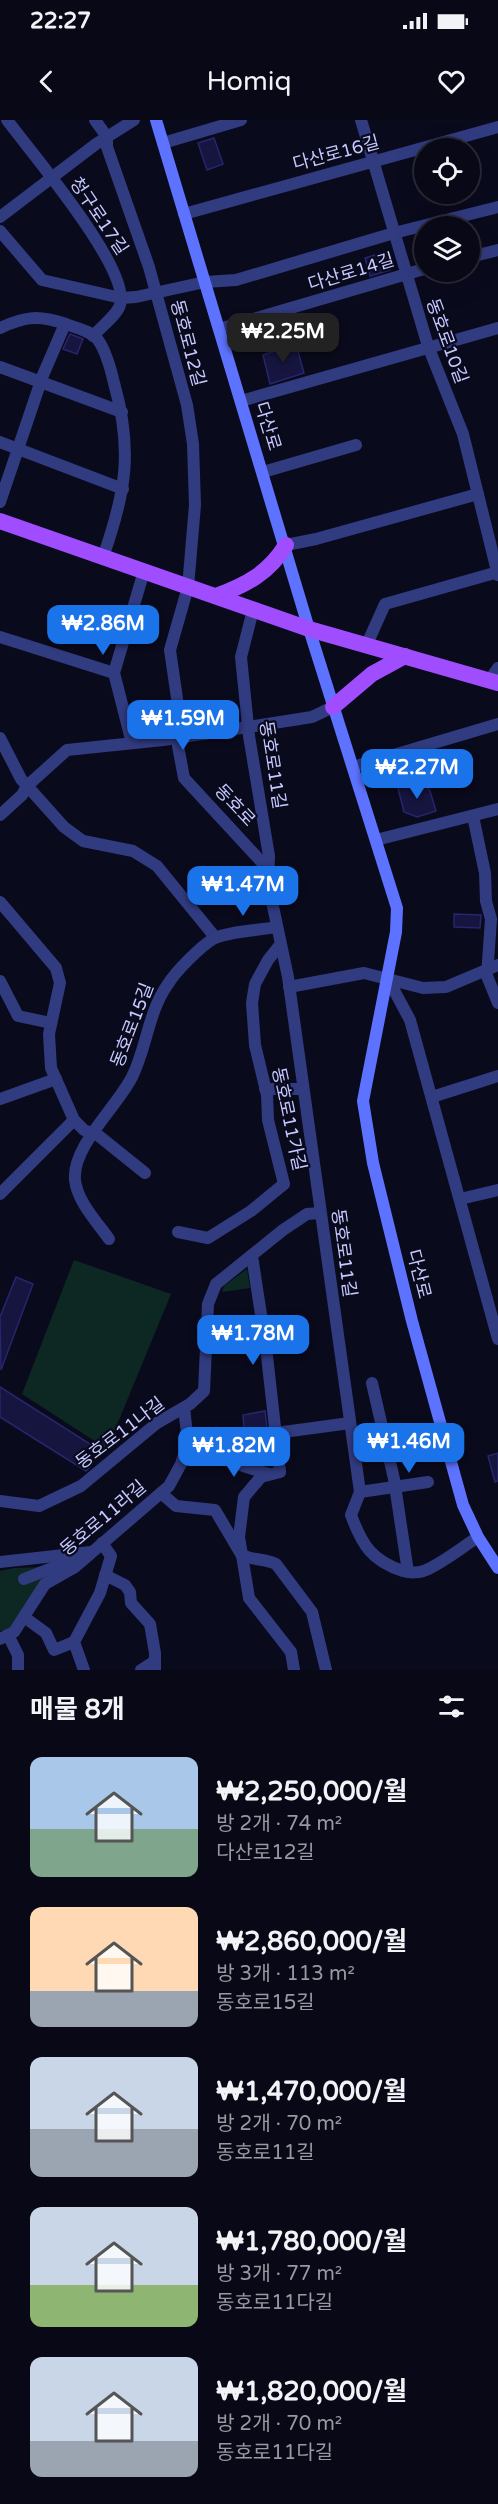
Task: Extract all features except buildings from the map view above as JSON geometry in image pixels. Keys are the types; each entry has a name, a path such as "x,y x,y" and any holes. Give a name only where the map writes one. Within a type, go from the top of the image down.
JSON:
{"main road":[{"name":"다산로","path":"156,120 286,545 309,629 397,909 396,932 363,1101 373,1163 412,1321 462,1505 478,1537 498,1568"},
{"path":"0,521 309,629 495,678"},
{"path":"216,596 242,586 260,575 275,562 286,545"},
{"path":"333,707 372,674 405,656"}],"street":[{"name":"청구로17길","path":"7,120 107,255 122,290 121,298"},
{"name":"동호로12길","path":"95,120 107,137 107,147 156,292 187,405 193,444 195,505 188,587"},
{"path":"0,218 107,137 134,120"},
{"path":"163,143 241,120"},
{"name":"동호로10길","path":"361,120 428,346 463,434 498,573"},
{"name":"다산로16길","path":"184,214 498,127"},
{"name":"다산로14길","path":"394,233 498,207"},
{"path":"0,231 42,280 112,298 205,282 236,280 394,233"},
{"path":"480,254 498,250"},
{"name":"다산로14길","path":"219,329 414,272"},
{"path":"93,336 120,306 121,298"},
{"path":"0,328 15,321 37,316 65,324 98,339 111,371 122,412 126,451 123,489 118,513 103,557"},
{"path":"0,502 41,383 65,324"},
{"path":"241,400 498,327"},
{"path":"0,367 122,412"},
{"path":"0,442 123,489"},
{"path":"263,472 356,445"},
{"path":"286,545 316,539 478,494"},
{"path":"132,743 114,673 144,571"},
{"path":"367,644 385,604 498,573"},
{"name":"동호로","path":"188,587 170,650 181,726 179,737 184,778 268,869"},
{"name":"동호로11길","path":"253,610 241,657 248,727 269,856 268,883 289,987 360,1492 351,1515 359,1536 370,1551 386,1565 408,1572"},
{"path":"0,637 114,673"},
{"path":"0,815 22,795 27,786 67,750 179,737 312,717 333,707"},
{"path":"353,767 498,724"},
{"path":"0,738 21,779 64,827 83,841 133,851 157,866 215,937 276,927"},
{"path":"376,840 498,809"},
{"path":"473,816 485,873 486,901 491,919 488,950 493,967 488,976 498,1003"},
{"path":"0,902 56,968 60,983 49,1034 51,1068 74,1120 84,1130 99,1136 145,1173"},
{"name":"동호로15길","path":"109,1239 90,1213 75,1179 85,1142 105,1119 133,1077 156,1004 169,982 215,937"},
{"name":"동호로11가길","path":"178,1232 208,1238 252,1211 284,1184 268,1120 265,1089 255,1045 252,1003 255,984 268,960 280,945"},
{"path":"289,987 364,973 423,988 446,987 493,967"},
{"path":"387,978 407,1011 460,1199 493,1295 498,1339"},
{"path":"0,981 18,1016 51,1023"},
{"path":"432,1097 498,1076"},
{"path":"0,1099 56,1079"},
{"path":"265,1089 302,1089"},
{"path":"0,1194 74,1120"},
{"path":"460,1199 498,1190"},
{"name":"동호로11나길","path":"0,1501 39,1506 81,1486 157,1423 184,1408 204,1391 208,1304 216,1284 307,1214 320,1214"},
{"path":"252,1256 276,1433 275,1473"},
{"path":"372,1383 395,1487 408,1572 424,1572 478,1537"},
{"name":"동호로11라길","path":"18,1670 18,1655 4,1637 14,1632 45,1584 75,1567 169,1486 181,1464 188,1442 184,1408"},
{"path":"276,1433 350,1423"},
{"path":"228,1442 243,1466 275,1473"},
{"path":"275,1473 261,1478 244,1497 239,1537 249,1598 291,1652 294,1670"},
{"path":"360,1492 428,1482"},
{"path":"161,1492 176,1506 215,1510 242,1554 248,1558 269,1560 276,1564 312,1612 326,1670"},
{"path":"24,1617 46,1633 54,1650 74,1642 100,1593 111,1556 102,1543"},
{"path":"0,1562 92,1552"},
{"path":"24,1579 67,1562 76,1554"},
{"path":"105,1575 125,1585 130,1592 131,1604 150,1624 155,1666 141,1670"},
{"path":"74,1642 84,1670"}],"green space":[{"path":"74,1260 171,1294 107,1449 22,1394"},
{"path":"247,1269 250,1288 222,1292 224,1286"},
{"path":"44,1567 46,1580 11,1630 0,1631 0,1571"}]}
